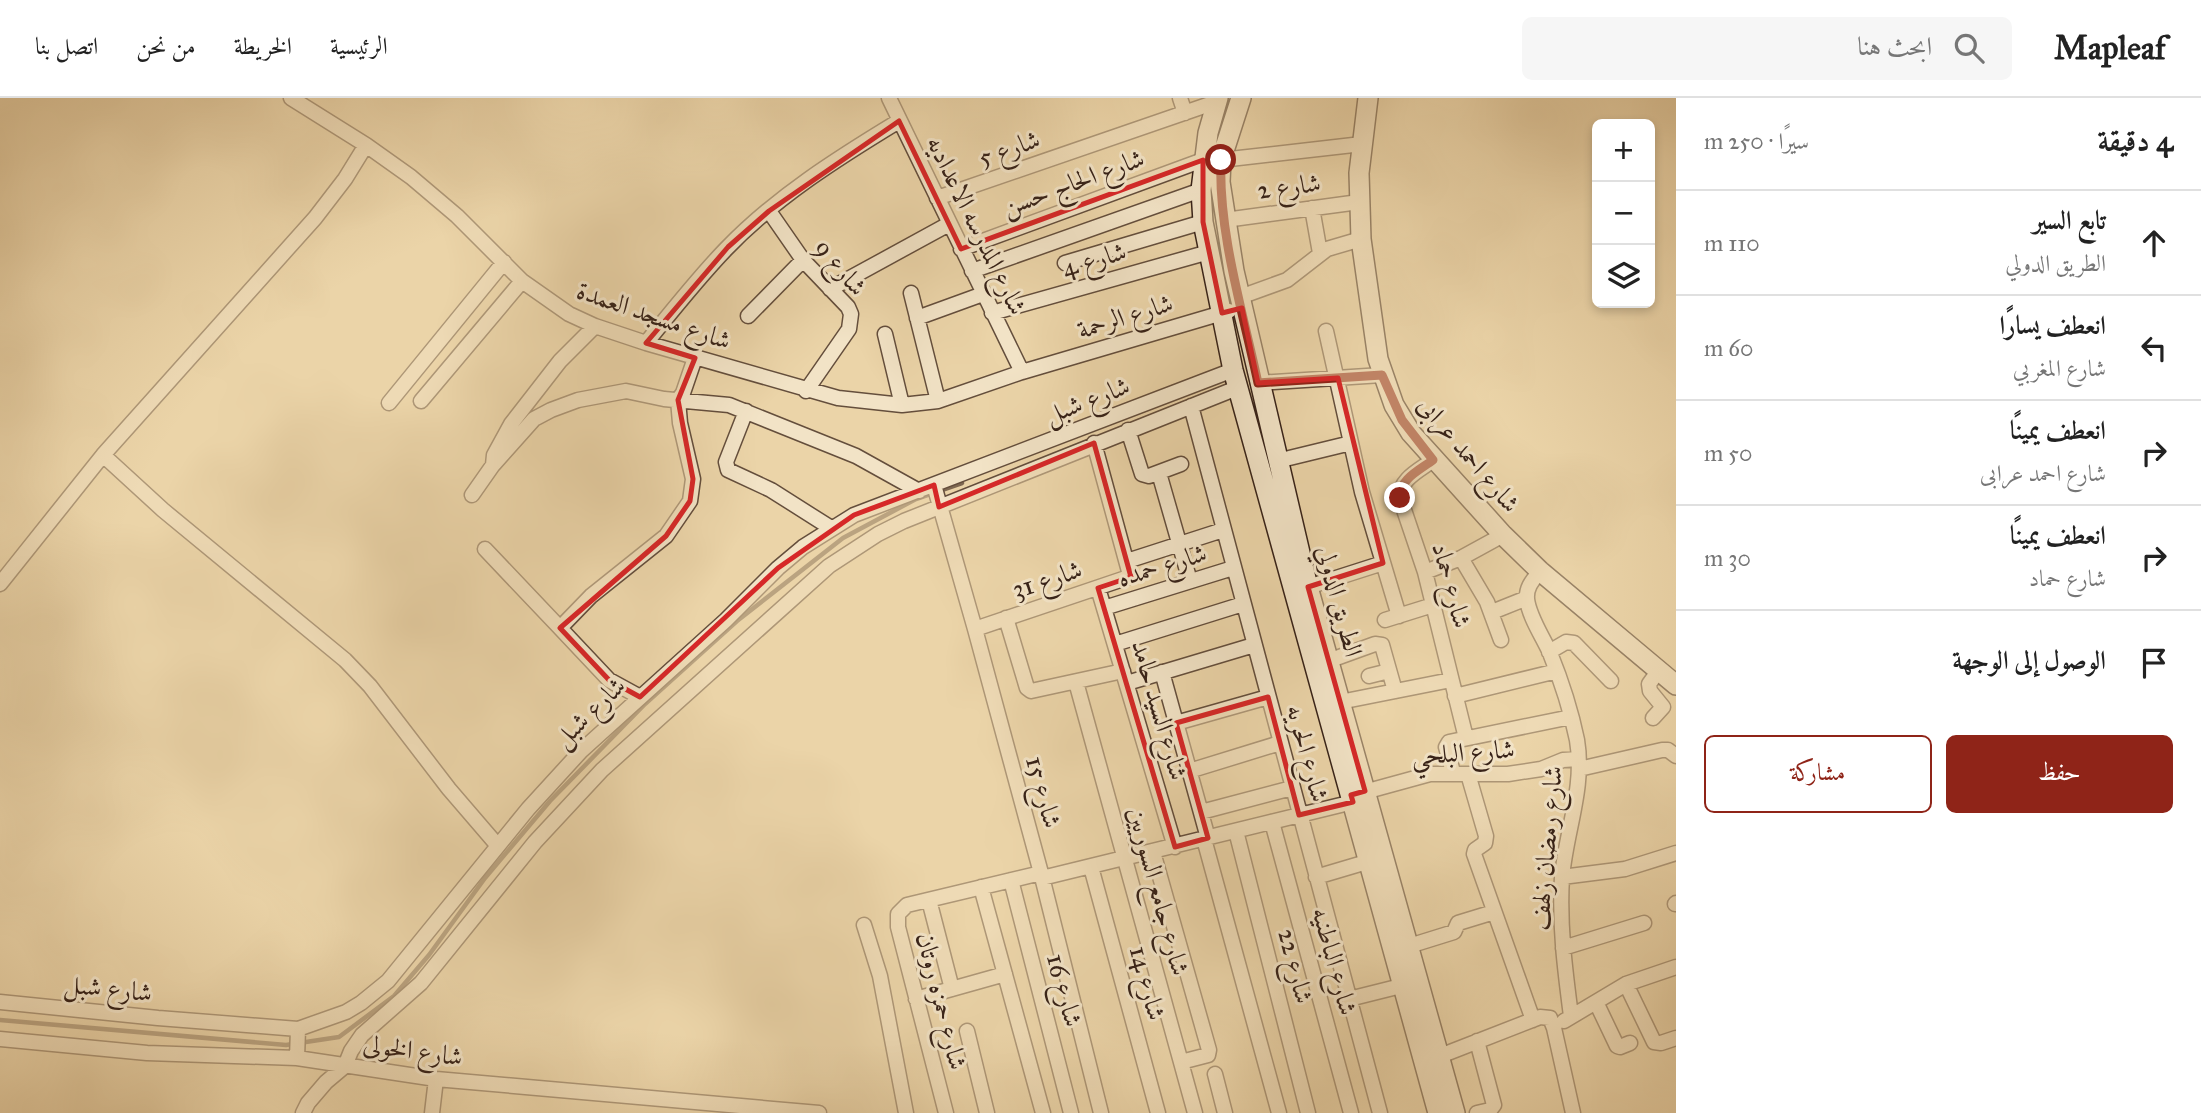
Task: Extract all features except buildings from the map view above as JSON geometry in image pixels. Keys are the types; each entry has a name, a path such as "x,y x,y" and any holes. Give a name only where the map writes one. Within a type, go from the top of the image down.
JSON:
{"street":[{"name":"شارع مسجد العمدة","path":"290,98 366,145 435,196 522,281 569,314 595,326 806,391 838,398 902,405 938,401 1022,372"},
{"name":"شارع المدرسه الاعداديه","path":"889,98 1022,372"},
{"path":"1180,98 1185,113"},
{"name":"الطريق الدولي","path":"1241,98 1201,190 1203,222 1235,379 1357,796 1409,946 1440,1056 1441,1113"},
{"name":"شارع احمد عرابى","path":"1368,98 1359,202 1361,240 1382,375 1402,420 1433,460 1540,571 1676,685"},
{"name":"شارع 5","path":"937,198 1217,100"},
{"name":"الطريق الدولي","path":"1217,100 1212,160 1220,182 1258,383 1308,587 1340,702 1370,861 1441,1113"},
{"path":"646,343 728,247 769,211 814,175 899,121"},
{"name":"شارع الحاج حسن","path":"961,249 1212,160 1362,144"},
{"path":"0,584 103,455 315,218 345,179 366,145"},
{"path":"972,271 1201,190"},
{"name":"شارع 2","path":"1225,219 1359,202"},
{"path":"1312,208 1320,253"},
{"name":"شارع 9","path":"769,211 803,260 848,307 851,321 849,329 806,391"},
{"path":"1065,263 1203,222"},
{"path":"830,289 949,224"},
{"name":"شارع الرحمة","path":"1022,372 1222,313 1287,280 1320,253 1341,244 1361,240"},
{"name":"شارع 4","path":"992,313 1209,252"},
{"path":"748,316 803,260"},
{"path":"389,403 505,262"},
{"path":"421,401 522,281"},
{"path":"911,293 938,401"},
{"path":"917,318 983,294"},
{"path":"493,465 494,455 511,424 560,361 595,326"},
{"path":"1326,331 1366,509 1383,563 1392,618 1433,606"},
{"path":"885,334 902,405"},
{"path":"559,628 591,596 667,536 690,501 693,479 680,423 678,400 695,358"},
{"path":"1258,383 1382,375"},
{"name":"شارع شبل","path":"303,1113 326,1082 345,1066 362,1035 421,983 535,842 602,770 829,566 878,534 1094,443 1191,406 1235,379"},
{"name":"شارع شبل","path":"0,1002 298,1031 346,1012 376,993 405,961 498,846 581,751 754,594 778,568 831,528 854,514 1235,379"},
{"path":"472,495 493,465 534,419 578,400 626,391 678,400 712,402 747,411 856,456 919,491"},
{"name":"شارع الحريه","path":"1191,406 1380,1113"},
{"path":"747,411 726,462 728,470 771,489 831,528"},
{"path":"1128,430 1139,471 1145,476 1181,464"},
{"path":"1094,443 1128,567"},
{"path":"1277,461 1351,443"},
{"path":"103,455 163,510 345,660 370,685 449,789 498,846"},
{"name":"شارع حماد","path":"1433,460 1405,481 1399,492 1424,572 1466,738"},
{"path":"1159,472 1190,582"},
{"name":"شارع 15","path":"934,485 1041,876 1101,1113"},
{"name":"شارع 31","path":"975,629 1126,578 1128,567 1179,544 1223,530"},
{"path":"1424,572 1461,558 1503,535"},
{"path":"485,549 609,680 640,696"},
{"path":"1461,558 1492,612 1501,640"},
{"path":"1308,587 1383,563"},
{"name":"شارع حمده","path":"1104,608 1233,568"},
{"path":"1492,612 1527,598 1531,582 1540,571"},
{"name":"شارع السيد حامد","path":"1098,588 1175,847"},
{"name":"شارع رمضان زلهف","path":"1527,598 1557,671 1571,717 1579,764 1578,790 1569,829 1563,877 1563,948 1571,1016"},
{"path":"1115,644 1243,604"},
{"path":"1006,618 1027,688 1031,691 1076,682 1162,672 1254,645"},
{"path":"1549,652 1566,642 1574,643 1611,681"},
{"path":"1328,660 1378,644 1384,648 1395,691"},
{"path":"1653,718 1663,707 1650,691 1649,684 1659,670"},
{"path":"1370,676 1389,671"},
{"path":"1455,696 1557,671"},
{"path":"1162,672 1279,1113"},
{"path":"1340,702 1451,680"},
{"name":"شارع جامع السوريين","path":"1076,682 1195,1113"},
{"path":"1176,723 1268,696"},
{"path":"1453,772 1447,744 1571,717"},
{"path":"1189,771 1280,743"},
{"name":"شارع البلحي","path":"907,905 1011,880 1091,867 1175,847 1299,815 1419,776 1453,772 1527,772 1563,760 1579,764 1662,750 1668,750 1676,756"},
{"path":"1468,774 1486,836 1485,842 1474,854 1533,1020"},
{"path":"1201,812 1292,788"},
{"name":"شارع الباطنيه","path":"1272,822 1351,1113"},
{"name":"شارع 22","path":"1236,831 1308,1113"},
{"path":"1153,852 1209,1050 1208,1055 1181,1062"},
{"path":"1563,877 1625,869 1676,853"},
{"path":"1316,877 1370,861"},
{"name":"شارع 14","path":"1091,867 1158,1113"},
{"name":"شارع 16","path":"1011,880 1072,1113"},
{"path":"981,887 1043,1113"},
{"path":"929,900 952,989"},
{"name":"شارع حمزه روتان","path":"907,905 901,909 897,921 946,1113"},
{"path":"1409,946 1454,932 1458,923 1494,912"},
{"path":"1563,948 1644,923"},
{"path":"864,925 880,976 906,1113"},
{"path":"1554,1028 1626,984 1676,967"},
{"path":"916,999 1005,974"},
{"path":"1626,984 1654,1042 1674,1042"},
{"path":"1349,999 1405,985"},
{"path":"1595,1002 1617,1046 1630,1043"},
{"path":"1440,1056 1533,1020 1545,1016 1550,1018 1573,1113"},
{"path":"297,1055 298,1031"},
{"path":"967,1031 988,1113"},
{"name":"شارع الخولى","path":"0,1039 147,1052 297,1055 345,1066 436,1079 819,1113"},
{"path":"1477,1041 1494,1105 1490,1110 1477,1113"},
{"path":"1215,1074 1225,1113"},
{"path":"432,1113 436,1079"}],"highlighted area":[{"path":"899,121 961,249 1203,160 1203,222 1222,313 1242,308 1258,383 1338,378 1383,563 1308,587 1365,791 1351,795 1353,802 1299,815 1268,697 1176,723 1208,838 1175,847 1098,588 1131,577 1094,443 939,507 934,485 854,515 778,568 640,697 609,680 560,628 666,536 690,501 693,479 678,400 695,358 646,343 728,247 769,211"}],"waterway":[{"path":"0,1020 286,1045 339,1037 394,996 429,955 485,878 550,801 645,704 737,621 843,538 916,499 962,483"}],"route":[{"path":"1221,160 1220,182 1229,245 1258,383 1382,375 1402,420 1433,460 1405,481 1399,492 1400,498"}]}
